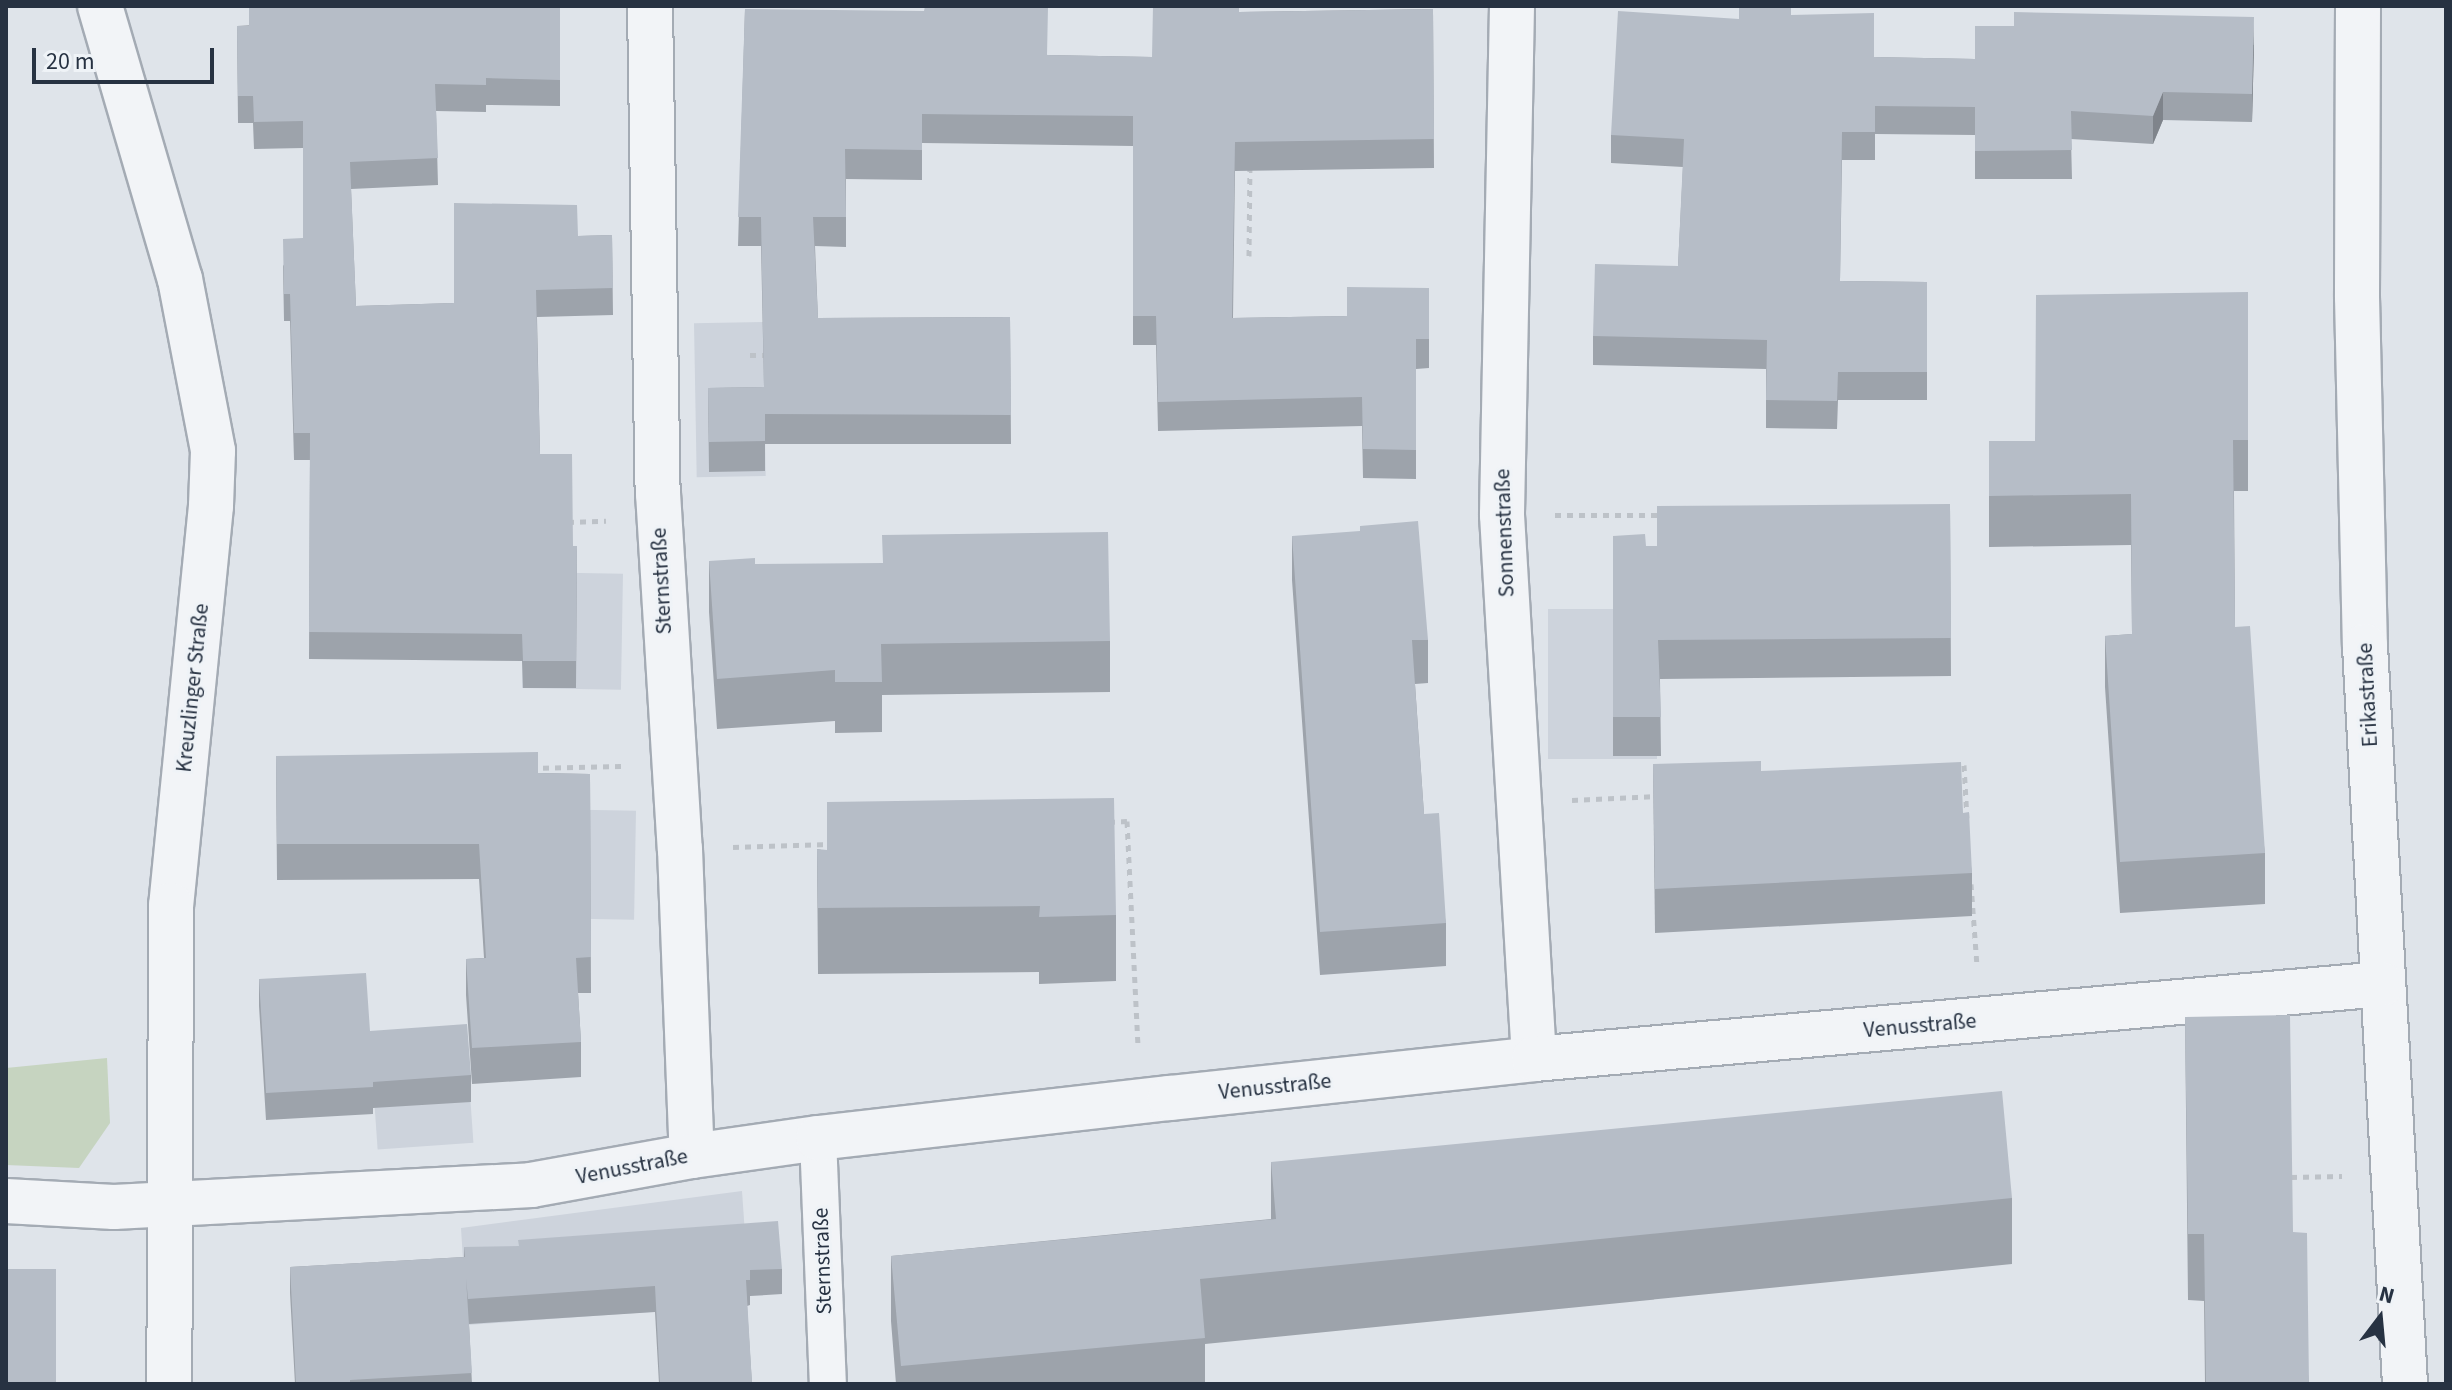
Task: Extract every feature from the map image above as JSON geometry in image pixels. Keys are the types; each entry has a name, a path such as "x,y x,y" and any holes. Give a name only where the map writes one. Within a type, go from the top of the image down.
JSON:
{"street":[{"name":"Kreuzlinger Straße","path":"100,6 180,279 213,451 211,506 171,905 169,1384"},
{"name":"Sternstraße","path":"650,6 659,521 680,849 692,1156"},
{"name":"Sonnenstraße","path":"1512,6 1502,515 1534,1059"},
{"name":"Erikastraße","path":"2358,6 2357,297 2365,646 2405,1384"},
{"name":"Venusstraße","path":"6,1201 114,1207 531,1185 692,1156 818,1138 1534,1059 2382,984"}],"lane":[{"name":"Sternstraße","path":"818,1138 828,1384"}],"path":[{"path":"1249,256 1250,162"},
{"path":"750,355 777,355"},
{"path":"1502,515 1677,515"},
{"path":"567,522 659,521"},
{"path":"515,768 674,765"},
{"path":"1949,766 1964,765 1968,825"},
{"path":"1519,803 1660,796"},
{"path":"1100,822 1127,821 1139,1063"},
{"path":"680,849 838,843"},
{"path":"1971,870 1981,1021"}],"shaded area":[{"path":"763,322 766,476 697,477 694,323"},
{"path":"524,572 623,574 621,690 522,688"},
{"path":"1548,609 1657,609 1657,759 1548,759"},
{"path":"540,809 636,811 634,920 538,918"},
{"path":"467,1051 473,1143 378,1149 371,1058"},
{"path":"742,1191 750,1305 467,1325 461,1228"}],"green space":[{"path":"107,1058 110,1123 79,1168 6,1165 6,1068"}],"building":[{"path":"249,6 560,6 560,80 486,78 486,85 435,84 438,158 350,162 356,306 454,303 454,203 577,205 578,236 612,235 613,288 536,290 540,454 572,454 573,546 577,546 576,661 523,661 522,634 309,632 310,433 294,433 290,294 284,294 283,239 303,238 303,121 254,122 253,96 238,96 237,26 249,26"},
{"path":"925,6 1048,7 1047,55 1152,57 1153,6 1239,6 1239,12 1433,9 1434,139 1235,142 1232,318 1347,316 1347,287 1429,288 1429,339 1416,339 1416,450 1363,449 1362,397 1158,402 1156,316 1133,316 1133,116 922,114 922,150 845,149 846,217 813,217 818,318 1010,317 1011,415 765,414 765,441 709,442 708,388 764,387 761,217 738,217 745,9 924,11"},
{"path":"1791,7 1791,15 1874,13 1874,57 1975,59 1975,26 2014,26 2014,12 2254,17 2252,94 2163,92 2153,116 2071,111 2072,150 1975,151 1975,107 1875,106 1875,132 1842,132 1840,281 1927,282 1927,372 1838,372 1837,401 1766,400 1767,340 1593,336 1595,264 1678,266 1684,139 1611,135 1618,11 1739,19 1739,8"},
{"path":"2248,292 2248,440 2233,440 2235,627 2250,626 2265,853 2120,862 2105,636 2132,634 2131,494 1989,496 1989,441 2035,441 2036,295"},
{"path":"1950,504 1951,638 1658,640 1661,717 1613,717 1613,536 1645,534 1646,546 1657,546 1657,506"},
{"path":"1418,521 1428,640 1412,640 1418,729 1424,814 1439,813 1446,923 1320,932 1292,536 1360,531 1360,526"},
{"path":"1108,532 1110,641 881,644 882,682 835,682 835,670 717,679 709,561 755,558 755,564 883,563 882,535"},
{"path":"538,752 538,773 590,774 591,957 576,958 581,1042 472,1048 466,959 486,958 479,844 277,844 276,756"},
{"path":"1761,761 1761,771 1961,762 1963,813 1969,812 1972,873 1655,889 1653,764"},
{"path":"1114,798 1116,915 1039,917 1040,906 818,908 817,849 827,850 827,802"},
{"path":"366,973 370,1031 467,1024 471,1075 373,1082 373,1087 266,1093 259,979"},
{"path":"2290,1015 2293,1232 2307,1233 2309,1384 2206,1384 2204,1234 2188,1234 2185,1017"},
{"path":"2002,1091 2012,1198 1200,1279 1205,1338 901,1366 891,1256 1276,1219 1271,1162"},
{"path":"778,1221 782,1269 750,1270 750,1280 746,1280 752,1384 660,1384 655,1286 468,1299 466,1278 472,1373 350,1380 350,1384 296,1384 290,1267 465,1257 464,1247 519,1246 518,1240"},
{"path":"6,1269 56,1269 56,1384 6,1384"}]}
